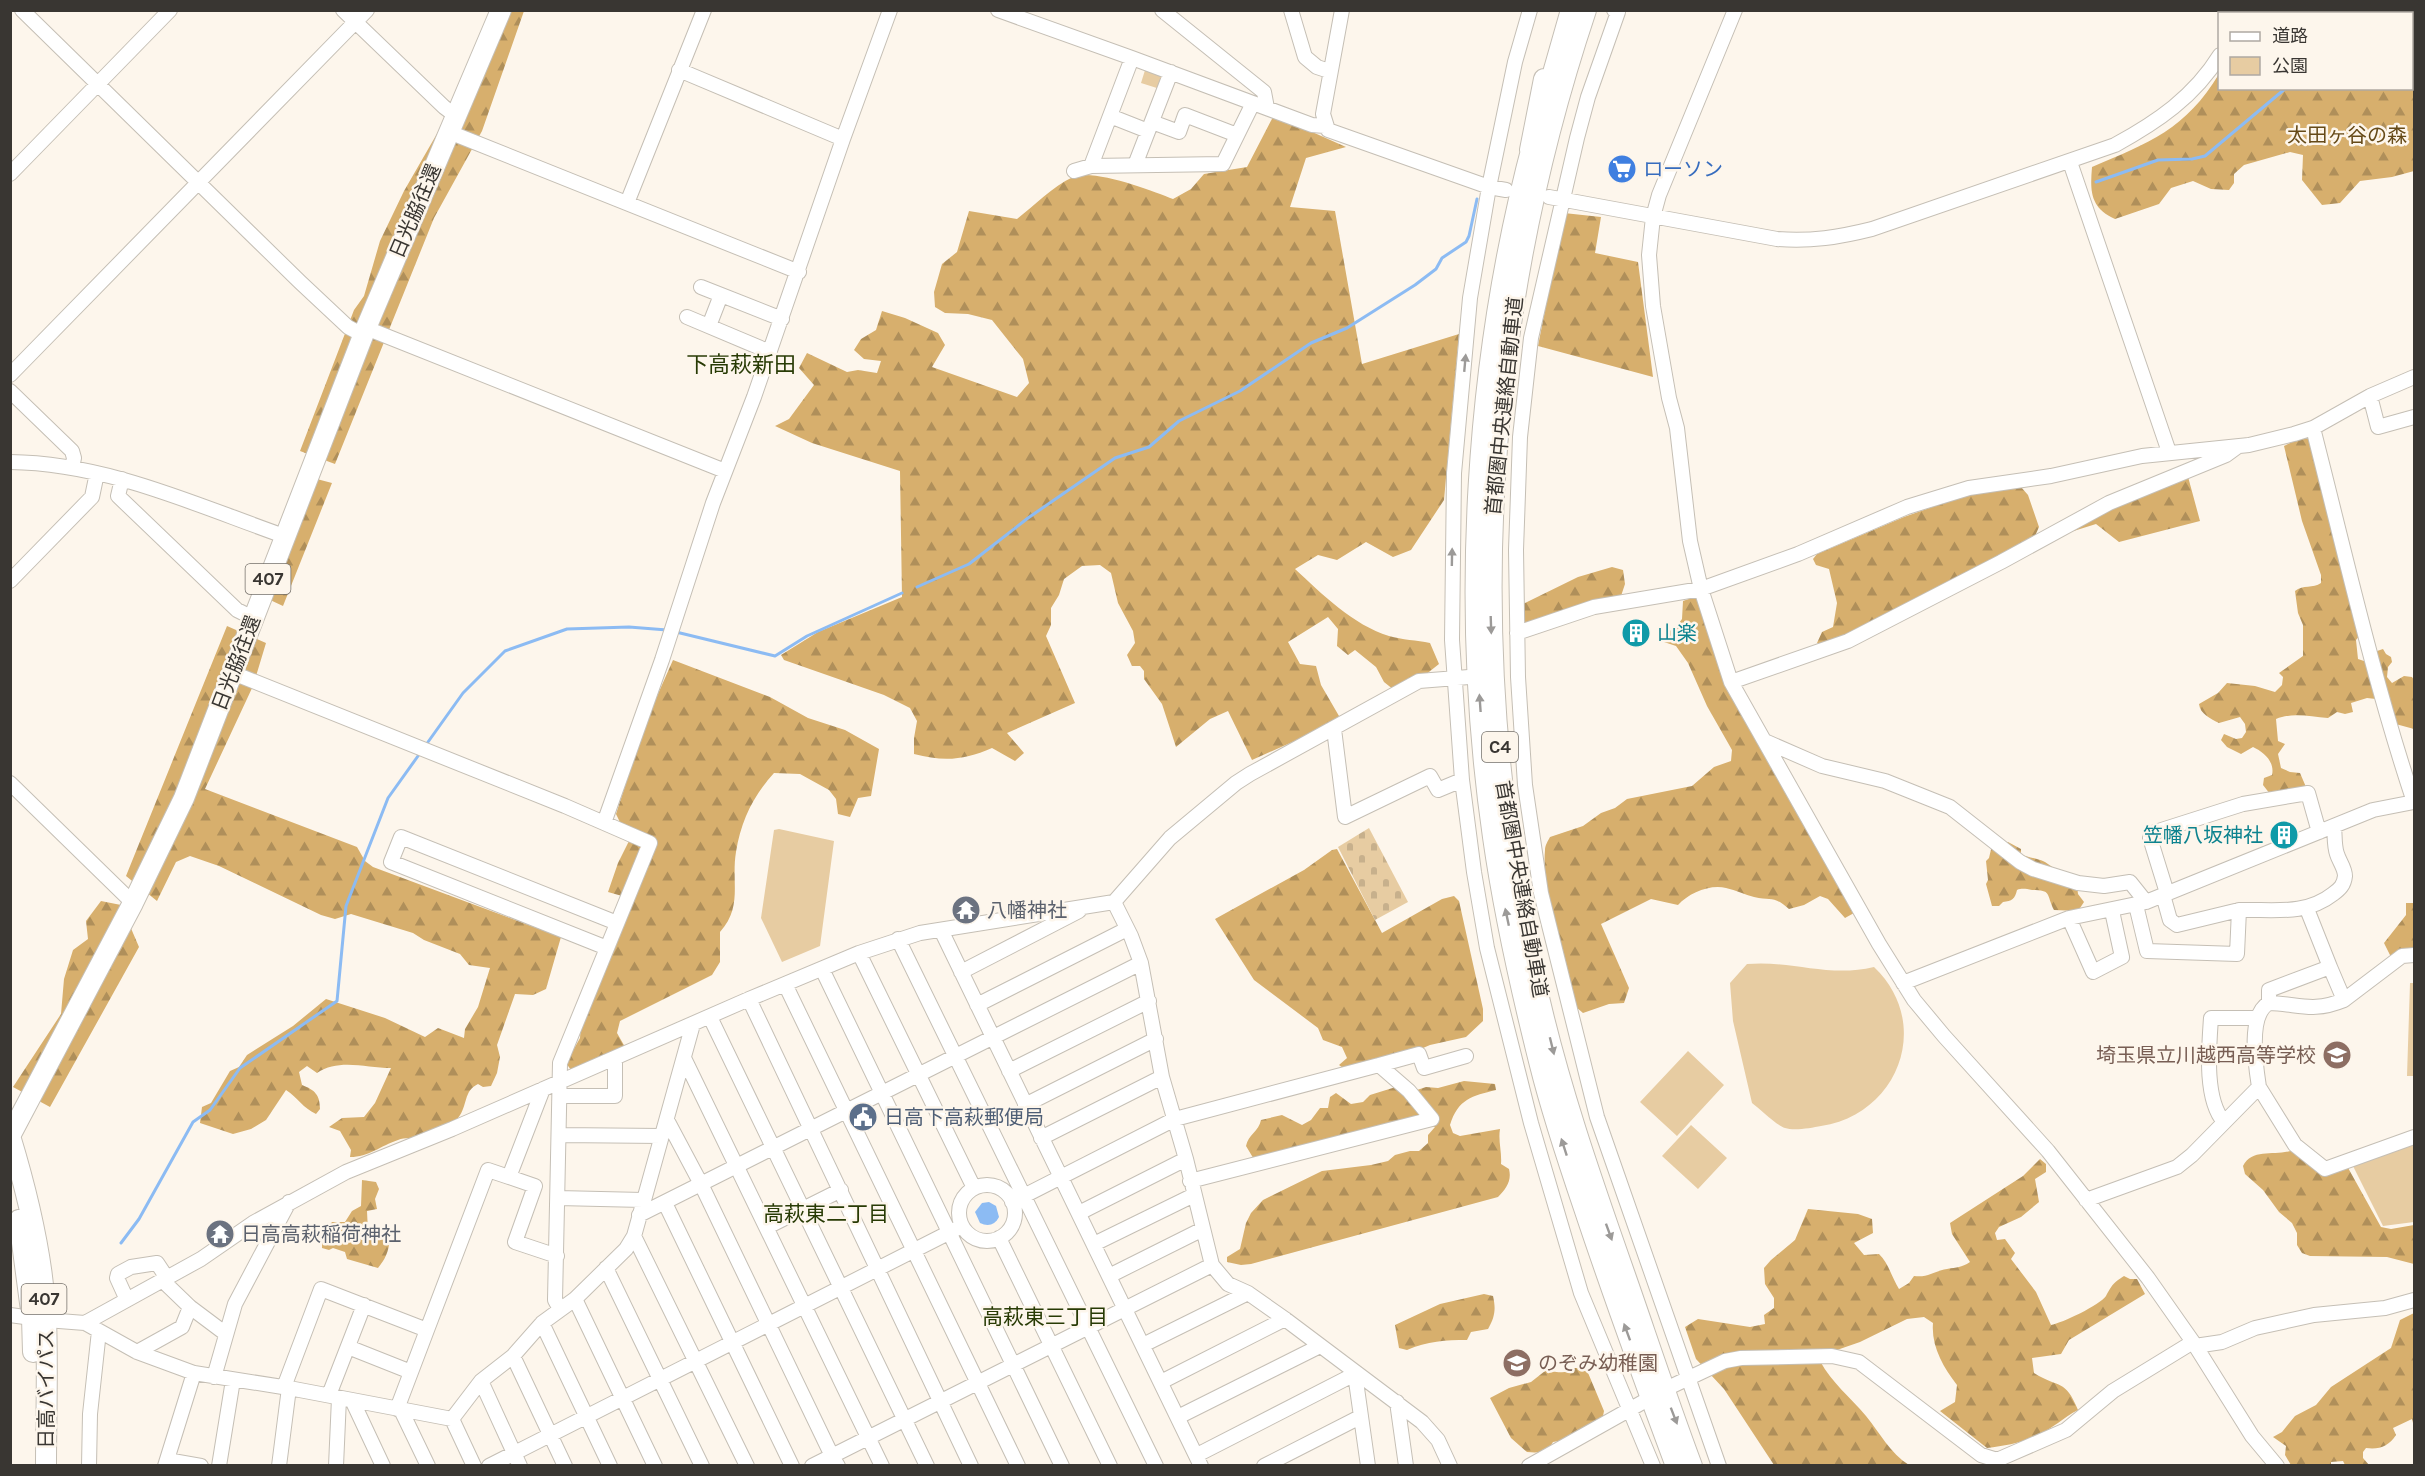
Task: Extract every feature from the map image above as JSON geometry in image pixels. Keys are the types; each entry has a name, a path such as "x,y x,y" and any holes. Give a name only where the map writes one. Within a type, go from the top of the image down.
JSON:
{"highway":[{"name":"日光脇往還","path":"10,1136 133,903 184,798 364,332 501,10"},
{"path":"1524,179 1560,10"},
{"name":"首都圏中央連絡自動車道","path":"1571,10 1524,179 1500,292 1485,416 1479,490 1477,630 1484,753 1493,837 1540,1066 1603,1266 1676,1466"},
{"name":"首都圏中央連絡自動車道","path":"1586,10 1554,113 1529,216 1506,358 1498,427 1490,579 1494,676 1507,827 1535,980 1586,1167 1692,1466"},
{"path":"10,1101 16,1101 33,1090"},
{"name":"日高バイパス","path":"10,1136 30,1209 40,1266 34,1466"},
{"name":"日高バイパス","path":"10,1180 15,1214 39,1319 46,1466"}],"street":[{"path":"22,10 348,327 725,471"},
{"path":"10,174 170,10"},
{"path":"343,10 444,107 453,124 627,203 799,272"},
{"path":"10,375 367,10"},
{"path":"627,203 704,10"},
{"path":"604,823 662,660 725,471 782,320 843,138 891,10"},
{"path":"998,10 1312,125 1325,126 1332,132 1489,187 1506,190"},
{"path":"1162,10 1264,92 1267,108"},
{"path":"1291,10 1305,57 1317,67 1329,71"},
{"path":"1325,126 1323,114 1329,71 1342,10"},
{"path":"1530,10 1515,62 1489,187 1470,298 1454,473 1452,571 1462,678 1462,780 1476,883 1488,948 1530,1123 1581,1293 1653,1466"},
{"path":"1614,10 1618,12 1555,198 1531,338 1520,437 1516,550 1518,676 1525,785 1541,893 1597,1117 1719,1466"},
{"path":"1735,10 1663,183 1653,217 1649,261 1653,306 1677,428 1687,526 1701,589 1731,682 1903,983 1944,1036 2022,1120 2148,1278 2194,1344 2252,1436 2277,1466"},
{"path":"1091,166 1132,58"},
{"path":"1555,198 1777,239 1798,241 1838,237 1872,229 2115,145 2150,126 2187,98 2218,58"},
{"path":"679,70 843,138"},
{"path":"1135,165 1171,72"},
{"path":"1074,171 1091,166 1223,164 1253,103"},
{"path":"1110,116 1179,132 1185,116 1237,135"},
{"path":"2070,162 2169,452"},
{"path":"701,286 782,320"},
{"path":"709,326 721,295"},
{"path":"687,317 770,352"},
{"path":"1517,633 1594,607 1701,589 1798,554 1907,507 1969,488 2051,476 2169,452 2238,446 2313,428 2370,396 2415,377"},
{"path":"10,391 72,451 74,458 72,468"},
{"path":"2370,396 2378,427 2415,417"},
{"path":"1903,983 2069,918 2141,904 2373,810 2414,802 2374,674 2313,428"},
{"path":"1731,682 1848,641 2109,503 2226,455 2238,446"},
{"path":"10,462 72,468 122,479 284,536"},
{"path":"10,581 92,497 97,473"},
{"path":"122,479 118,496 237,610 253,618"},
{"path":"233,673 651,843 560,1063 555,1300 560,1309"},
{"path":"1503,677 1518,676"},
{"path":"85,1323 201,1259 253,1223 346,1172 859,953 898,939 941,930 1114,902 1170,838 1236,783 1334,729 1391,694 1419,681 1462,678"},
{"path":"1334,729 1345,817 1430,776 1438,790 1462,780"},
{"path":"1767,742 1822,766 1885,782 1943,804 2020,862 2033,869 2086,884 2104,886 2130,882 2141,904 2147,951 2237,954 2239,910"},
{"path":"10,783 133,903"},
{"path":"2319,832 2308,793 2243,804 2152,833 2150,838 2170,920 2177,925 2239,910 2307,909 2327,899 2343,884 2345,871 2337,855 2334,826"},
{"path":"607,948 391,862 394,854 401,837 617,923"},
{"path":"485,900 495,876"},
{"path":"1114,902 1141,963 1162,1077 1186,1159 1212,1265 1228,1284 1248,1293 1396,1402 1434,1435 1450,1466"},
{"path":"961,972 1089,906"},
{"path":"2307,909 2344,1000"},
{"path":"2069,918 2093,972 2122,957 2112,911"},
{"path":"977,1005 1127,929"},
{"path":"941,930 1199,1460 1355,1374"},
{"path":"898,939 956,1056 1018,1198 1088,1327 1155,1466"},
{"path":"859,953 974,1188"},
{"path":"2415,955 2402,956 2344,1000 2304,1009 2269,1004 2263,1006 2257,1018 2254,1038 2259,1087 2295,1145 2325,1169 2415,1137"},
{"path":"639,1215 1141,963"},
{"path":"2269,1004 2269,990 2330,967"},
{"path":"822,969 883,1093 956,1229 1012,1365 1062,1466"},
{"path":"785,984 1018,1466"},
{"path":"749,999 879,1268 971,1466"},
{"path":"1009,1071 1149,1000"},
{"path":"1551,1006 1568,1003"},
{"path":"1504,1017 1518,1013"},
{"path":"710,1017 927,1466"},
{"path":"2224,1122 2217,1113 2208,1065 2211,1018 2257,1018"},
{"path":"452,1419 481,1381 513,1356 542,1323 575,1299 626,1249 634,1236 693,1024"},
{"path":"1025,1105 1156,1039"},
{"path":"956,1229 982,1240 999,1238 1011,1226 1018,1198 1175,1119 1419,1054 1424,1068 1466,1056"},
{"path":"560,1096 615,1096 615,1058"},
{"path":"684,1058 882,1466"},
{"path":"1190,1181 1432,1119 1409,1091 1379,1065"},
{"path":"1041,1138 1162,1077"},
{"path":"2086,1200 2177,1167 2192,1155 2259,1087"},
{"path":"508,1177 543,1089"},
{"path":"667,1120 701,1184 835,1461"},
{"path":"559,1135 662,1136"},
{"path":"1079,1213 1186,1159"},
{"path":"428,1466 399,1410 411,1372 488,1170 535,1186 515,1242 557,1256"},
{"path":"489,1466 517,1459 550,1435 956,1229 962,1200 974,1188 982,1185 1000,1188 1018,1198"},
{"path":"767,1227 841,1190"},
{"path":"1094,1245 1194,1195"},
{"path":"558,1198 643,1200"},
{"path":"214,1377 236,1304 289,1202"},
{"path":"665,1203 792,1466"},
{"path":"1109,1276 1202,1230"},
{"path":"634,1236 747,1466"},
{"path":"999,1238 1110,1466"},
{"path":"127,1300 117,1278 118,1274 131,1266 157,1263 164,1279 190,1307 226,1334"},
{"path":"812,1466 835,1461 868,1438 1212,1265"},
{"path":"606,1268 702,1466"},
{"path":"279,1466 287,1388 321,1289 428,1330"},
{"path":"1143,1345 1248,1293"},
{"path":"575,1299 655,1466"},
{"path":"1672,1386 1725,1361 1741,1358 1832,1356 1859,1362 1981,1455 1997,1460 2066,1430 2113,1391 2194,1344 2222,1342 2254,1328 2314,1315 2385,1308 2415,1300"},
{"path":"336,1466 340,1398 348,1347 364,1305"},
{"path":"137,1352 183,1327 190,1307"},
{"path":"10,1315 85,1323 137,1352 194,1373 452,1419"},
{"path":"1161,1382 1285,1319"},
{"path":"542,1323 610,1466"},
{"path":"89,1466 90,1414 99,1331"},
{"path":"1178,1417 1320,1346"},
{"path":"348,1347 411,1372"},
{"path":"513,1356 565,1466"},
{"path":"194,1373 166,1463 201,1466"},
{"path":"1355,1374 1363,1463"},
{"path":"219,1466 233,1380"},
{"path":"481,1381 517,1459"},
{"path":"340,1398 383,1466"},
{"path":"1396,1402 1406,1466"},
{"path":"1529,1466 1643,1402"},
{"path":"1264,1466 1360,1417"},
{"path":"452,1419 474,1466"}],"green space":[{"path":"499,11 524,11 482,131 434,218 335,464 300,451 354,310 364,296 380,241 404,191 446,118"},
{"name":"太田ヶ谷の森","path":"2414,11 2414,171 2392,177 2360,181 2340,203 2322,205 2302,180 2303,155 2290,152 2244,165 2234,174 2234,183 2229,190 2211,189 2193,181 2171,188 2159,204 2115,219 2107,215 2093,198 2092,167 2149,142 2165,132 2193,108 2218,75 2218,90 2413,90 2413,12 2257,12"},
{"path":"1146,67 1164,76 1160,89 1141,83"},
{"path":"1274,115 1346,147 1306,158 1290,207 1335,211 1362,364 1459,334 1444,500 1411,550 1393,557 1366,542 1337,560 1318,555 1295,569 1339,608 1363,624 1389,636 1430,643 1439,664 1415,683 1394,690 1384,682 1376,667 1355,650 1348,655 1337,646 1338,629 1328,617 1288,642 1300,664 1316,666 1321,685 1339,716 1333,724 1252,760 1228,711 1210,719 1176,747 1162,704 1144,679 1144,671 1140,666 1132,666 1127,655 1135,643 1133,631 1118,603 1111,573 1100,565 1082,566 1064,579 1059,595 1051,608 1051,625 1046,636 1075,703 1007,733 1024,753 1015,761 992,748 973,755 945,759 914,754 917,721 910,708 884,695 784,660 781,655 818,632 902,597 900,471 812,443 775,426 789,419 814,385 799,368 807,353 847,372 858,370 877,373 881,361 864,359 854,350 861,339 876,330 882,311 905,318 938,333 945,345 932,367 1017,397 1029,383 1023,359 992,320 968,314 945,313 935,307 934,292 942,264 957,252 969,211 1017,219 1058,186 1073,177 1082,175 1108,178 1173,199 1191,189 1204,174 1247,167"},
{"path":"1564,213 1601,217 1595,253 1638,262 1653,377 1538,346"},
{"path":"2308,437 2360,635 2356,640 2358,659 2367,662 2374,657 2377,651 2383,649 2391,657 2392,662 2388,667 2387,677 2392,683 2404,676 2412,677 2414,680 2414,729 2392,723 2376,699 2367,698 2351,703 2353,712 2345,714 2337,712 2328,718 2295,715 2276,719 2278,741 2285,744 2278,754 2281,768 2300,773 2306,787 2270,794 2263,785 2264,778 2272,775 2272,766 2268,758 2253,747 2241,754 2227,747 2221,740 2224,734 2236,739 2242,738 2246,732 2245,724 2240,717 2219,723 2209,718 2199,704 2218,693 2227,683 2255,686 2275,692 2282,685 2283,677 2279,673 2303,656 2303,625 2298,613 2295,591 2321,583 2321,575 2302,521 2284,446"},
{"path":"2187,473 2200,521 2119,542 2096,524 2019,548 1825,646 1817,643 1822,632 1833,627 1837,603 1829,569 1816,565 1813,559 1817,554 1904,517 1966,495 2021,487 2028,495 2039,527 2035,536"},
{"path":"313,478 332,483 283,606 268,599"},
{"path":"1612,567 1623,570 1625,584 1621,596 1525,624 1523,604 1578,577"},
{"path":"1700,595 1715,640 1854,913 1845,918 1828,899 1820,896 1804,905 1789,909 1776,900 1754,897 1720,887 1700,890 1678,905 1651,899 1601,924 1629,988 1624,1003 1609,1004 1583,1013 1576,1007 1550,907 1545,867 1546,846 1550,837 1583,826 1627,799 1692,786 1714,767 1731,761 1732,750 1707,706 1688,663 1676,646 1664,642 1667,631 1674,630 1682,619 1683,601"},
{"path":"227,626 266,643 253,686 205,789 357,847 365,861 373,867 561,937 546,989 533,995 515,994 497,1045 500,1057 497,1073 491,1086 483,1087 478,1084 473,1087 456,1120 424,1136 401,1139 369,1153 350,1157 351,1150 340,1131 329,1127 342,1118 364,1117 375,1103 391,1068 353,1065 325,1068 317,1073 307,1066 299,1072 302,1085 318,1097 320,1109 316,1114 286,1090 266,1120 251,1129 233,1134 200,1123 202,1107 211,1103 230,1071 239,1067 247,1055 293,1026 326,999 385,1018 425,1037 438,1028 464,1038 465,1029 478,1007 490,968 469,965 460,954 424,940 413,933 351,914 335,919 321,915 219,866 190,856 176,862 157,901 126,876"},
{"path":"673,660 770,697 808,718 845,730 879,749 871,796 858,798 850,817 838,814 836,799 829,790 800,774 774,773 754,800 741,830 736,852 734,904 727,923 720,932 720,962 712,975 620,1021 617,1033 625,1047 571,1070 566,1063 580,1038 581,1025 622,896 608,892 629,841 616,814 646,721"},
{"path":"1369,828 1408,902 1375,920 1338,847"},
{"path":"779,829 834,841 820,946 782,962 761,918 774,830"},
{"path":"2008,842 2021,849 2021,854 2045,862 2077,886 2078,894 2084,902 2078,911 2054,910 2046,892 2024,889 2017,890 2011,900 1999,906 1992,906 1986,884 1988,880 1986,861 1992,845 2004,845"},
{"path":"1337,849 1382,933 1442,899 1454,896 1459,901 1483,1009 1483,1021 1466,1037 1430,1045 1346,1070 1339,1065 1347,1058 1342,1047 1323,1040 1318,1028 1254,980 1215,919"},
{"path":"101,901 121,905 139,947 50,1107 13,1087 61,1014 64,979 73,950 88,939 86,921"},
{"path":"2406,903 2414,903 2414,951 2391,957 2384,943 2406,915"},
{"path":"1747,964 1779,964 1841,971 1874,967 1892,989 1902,1014 1904,1039 1899,1063 1888,1085 1870,1104 1848,1118 1821,1126 1793,1129 1777,1124 1752,1103 1733,1021 1730,983"},
{"path":"2410,983 2414,983 2414,1076 2407,1076"},
{"path":"1688,1051 1724,1085 1677,1136 1640,1102"},
{"path":"1464,1081 1495,1084 1496,1090 1480,1094 1462,1104 1453,1116 1450,1125 1453,1133 1460,1136 1500,1129 1501,1164 1509,1169 1510,1177 1506,1188 1498,1197 1251,1264 1241,1265 1227,1262 1227,1257 1240,1249 1246,1223 1251,1213 1263,1200 1322,1171 1371,1165 1388,1161 1395,1155 1419,1151 1428,1143 1428,1135 1435,1127 1403,1129 1399,1135 1255,1161 1246,1146 1261,1120 1282,1115 1302,1125 1311,1120 1320,1108 1328,1108 1330,1097 1336,1093 1351,1104 1363,1102 1370,1095 1399,1086 1414,1091"},
{"path":"1691,1125 1727,1158 1698,1189 1662,1156"},
{"path":"2414,1144 2414,1222 2383,1226 2352,1164"},
{"path":"2293,1150 2310,1161 2347,1166 2381,1227 2391,1229 2414,1225 2414,1264 2387,1257 2310,1256 2302,1253 2297,1245 2297,1233 2292,1223 2279,1212 2263,1190 2245,1174 2243,1166 2247,1160 2259,1154"},
{"path":"2040,1159 2046,1164 2046,1172 2035,1179 2039,1202 2021,1217 1999,1227 1995,1233 1997,1240 2005,1239 2015,1253 2011,1259 2036,1292 2051,1325 2072,1317 2102,1300 2111,1287 2124,1276 2137,1279 2145,1294 2069,1340 2061,1354 2032,1358 2034,1373 2065,1388 2078,1410 2032,1438 1987,1448 1940,1411 1955,1402 1957,1385 1939,1356 1934,1340 1933,1323 1924,1317 1907,1319 1860,1342 1834,1351 1820,1361 1841,1390 1866,1416 1891,1449 1909,1465 1774,1465 1724,1389 1696,1359 1685,1327 1698,1319 1750,1327 1765,1324 1764,1315 1774,1308 1774,1298 1765,1284 1764,1268 1795,1240 1808,1209 1858,1214 1872,1219 1873,1233 1854,1243 1864,1255 1879,1254 1899,1289 1909,1283 1914,1276 1923,1276 1964,1265 1970,1262 1952,1234 1950,1223 2023,1176"},
{"path":"362,1180 376,1182 379,1189 375,1199 377,1209 367,1211 368,1232 388,1233 389,1238 388,1252 378,1268 347,1259 345,1252 333,1248 329,1250 322,1248 324,1234 332,1222 345,1222 352,1211 361,1206"},
{"path":"1484,1294 1493,1296 1494,1313 1488,1329 1471,1332 1467,1340 1437,1342 1407,1350 1399,1348 1395,1325 1440,1304"},
{"path":"2414,1313 2414,1427 2412,1419 2393,1428 2396,1435 2387,1444 2379,1448 2366,1448 2363,1458 2369,1465 2345,1465 2343,1461 2331,1462 2331,1465 2291,1465 2285,1455 2286,1446 2273,1437 2282,1432 2295,1416 2316,1405 2331,1387 2391,1348 2400,1320"},
{"path":"1572,1368 1586,1368 1604,1411 1603,1416 1564,1440 1553,1442 1545,1450 1527,1452 1511,1438 1490,1398 1509,1388 1531,1382 1545,1371 1563,1372"}],"water":[{"path":"989,1202 996,1206 999,1217 993,1223 986,1225 980,1223 975,1212 982,1203"}],"waterway":[{"path":"2096,182 2158,160 2192,159 2205,156 2284,90"},
{"path":"917,587 969,564 1028,518 1115,458 1149,447 1179,421 1240,391 1311,343 1347,328 1415,285 1436,269 1442,258 1466,242 1477,199"},
{"path":"676,632 775,656 807,636 902,593"},
{"path":"428,742 463,693 505,651 567,629 629,627 667,630"},
{"path":"121,1243 139,1219 193,1122 210,1110 240,1068 337,1001 346,906 388,798 418,756"}],"place":[{"name":"ローソン","path":"1622,169"},
{"name":"山楽","path":"1636,633"},
{"name":"笠幡八坂神社","path":"2284,835"},
{"name":"八幡神社","path":"966,910"},
{"name":"埼玉県立川越西高等学校","path":"2337,1055"},
{"name":"日高下高萩郵便局","path":"863,1117"},
{"name":"日高高萩稲荷神社","path":"220,1234"},
{"name":"のぞみ幼稚園","path":"1517,1363"}],"district":[{"name":"下高萩新田","path":"741,364"},
{"name":"高萩東二丁目","path":"826,1214"},
{"name":"高萩東三丁目","path":"1045,1317"}]}
